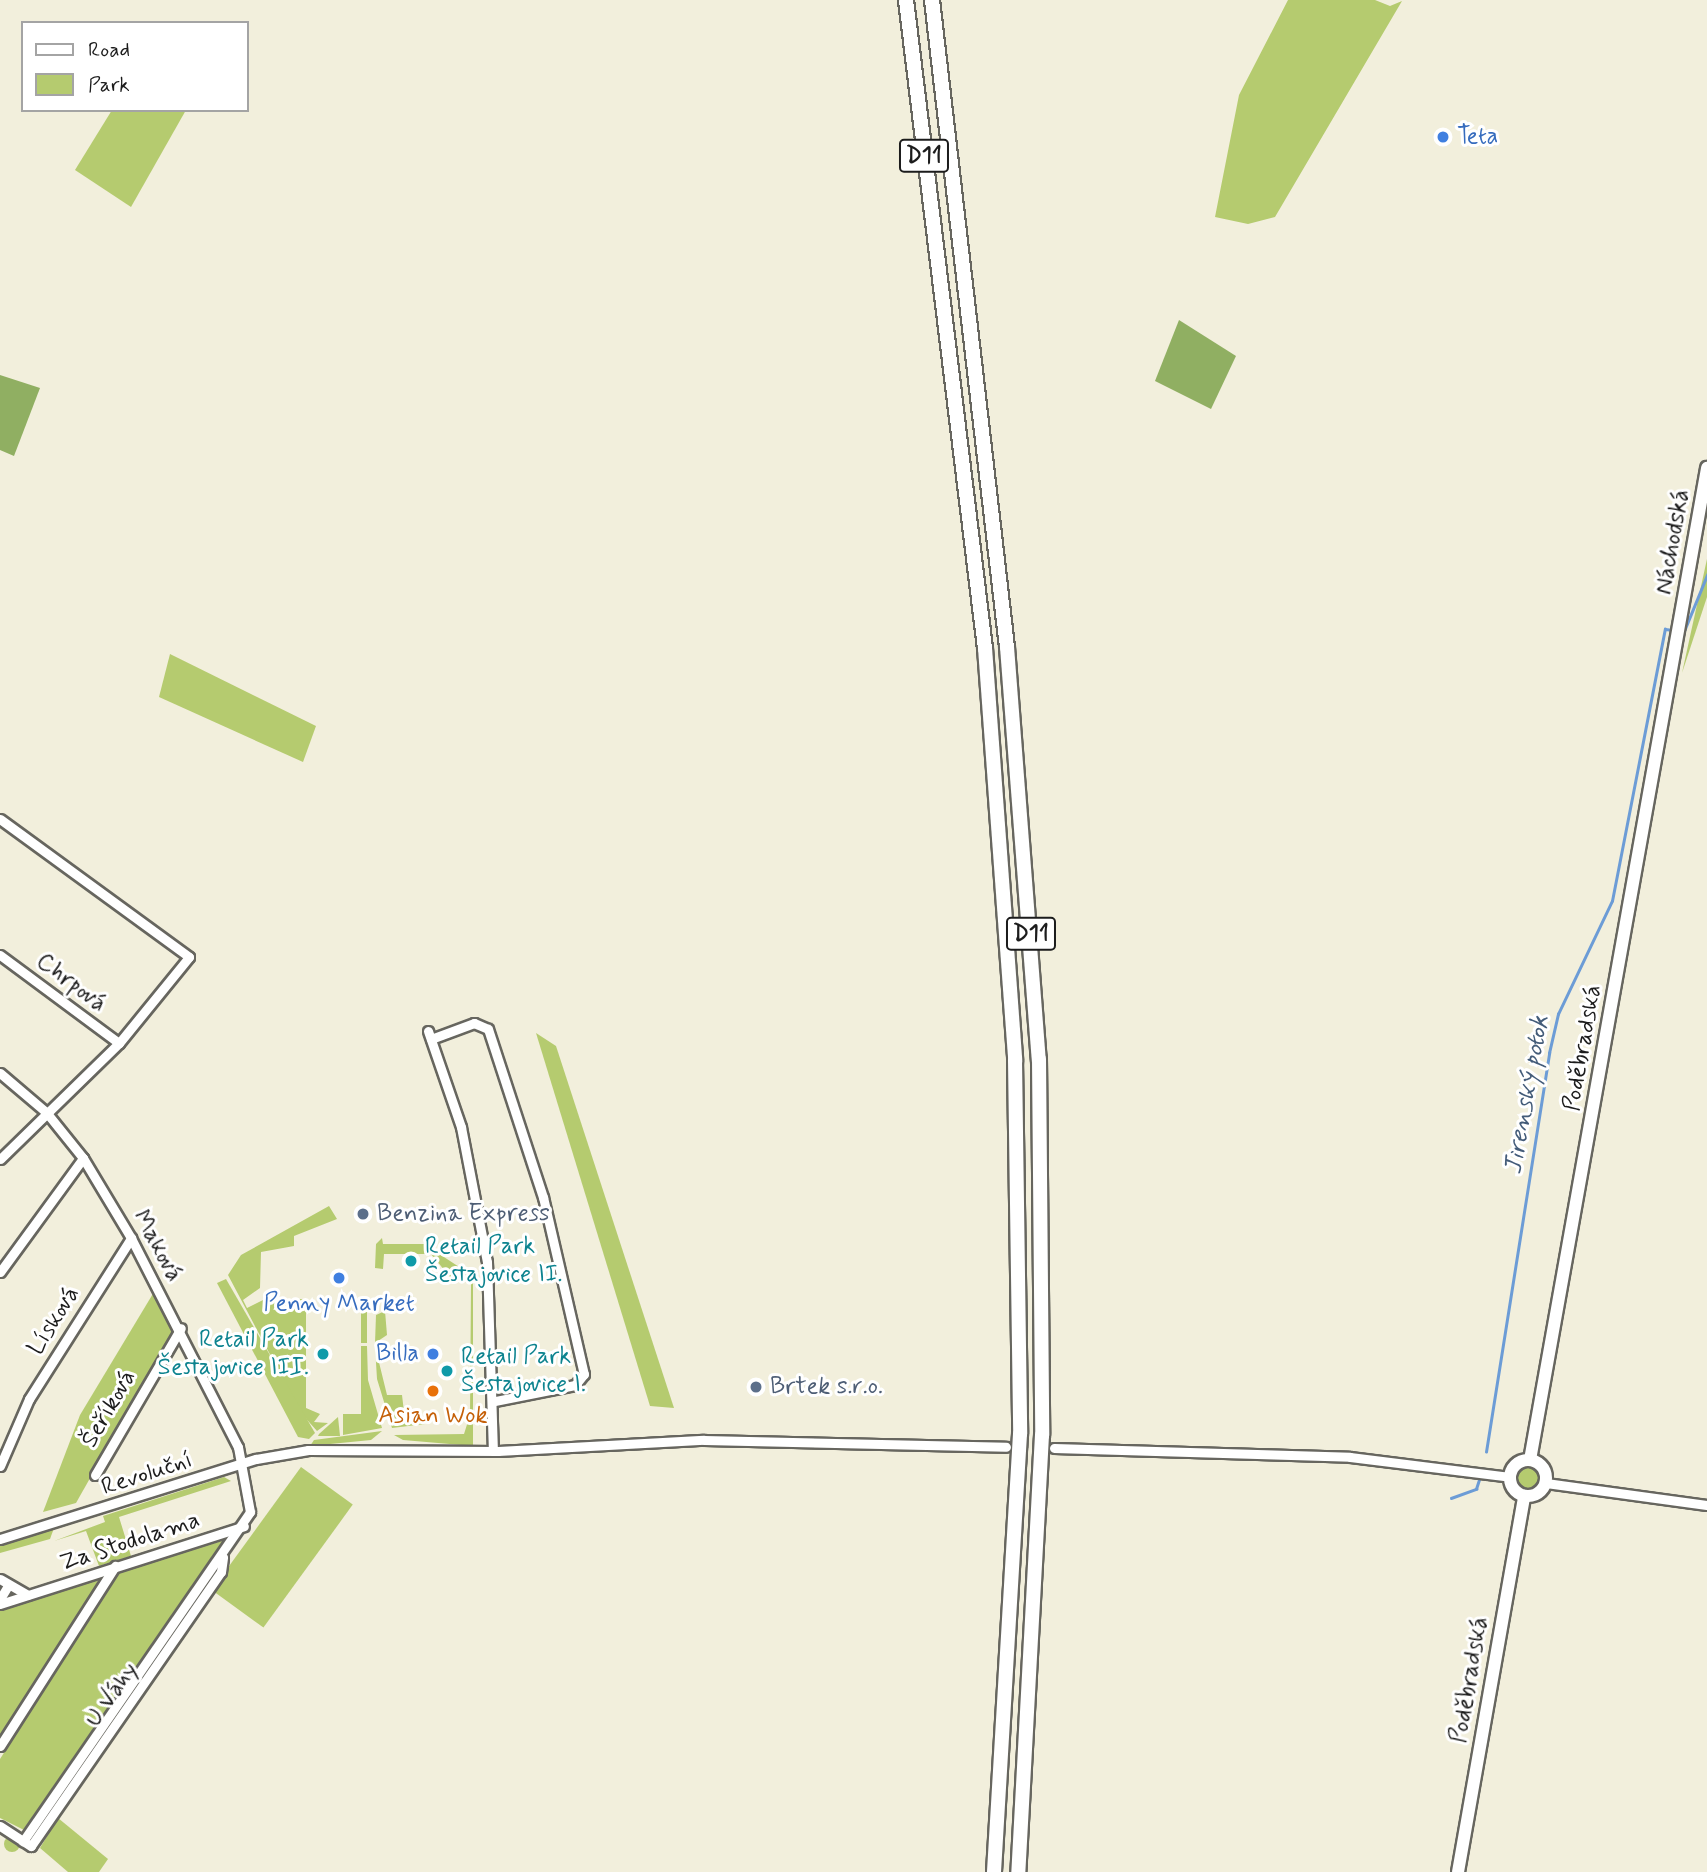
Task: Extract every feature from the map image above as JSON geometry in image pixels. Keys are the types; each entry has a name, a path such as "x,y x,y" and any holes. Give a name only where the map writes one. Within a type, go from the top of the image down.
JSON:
{"highway":[{"name":"D11","path":"906,0 985,648 1014,1046 1020,1434 994,1872"},
{"name":"D11","path":"932,0 1009,660 1039,1059 1042,1435 1017,1872"}],"main road":[{"name":"Náchodská","path":"1677,642 1707,468"},
{"name":"Poděbradská","path":"1530,1460 1677,642"},
{"path":"1530,1460 1543,1468 1546,1483 1524,1496 1510,1477 1517,1464 1530,1460"},
{"name":"Poděbradská","path":"1458,1872 1524,1496"}],"street":[{"path":"0,819 189,957 119,1043 0,1159"},
{"name":"Chrpová","path":"0,955 119,1043"},
{"path":"493,1451 495,1401 479,1216 461,1127 429,1035 474,1023 488,1029 543,1197 584,1374 575,1385 495,1401"},
{"name":"Maková","path":"0,1073 46,1112 83,1158 181,1328 240,1464"},
{"path":"0,1272 83,1158"},
{"name":"Lísková","path":"0,1466 48,1367 131,1238"},
{"name":"Šeříková","path":"95,1475 181,1328"},
{"name":"Revoluční","path":"0,1539 240,1464 307,1450 493,1451 704,1440 1006,1447"},
{"path":"1054,1448 1350,1457 1510,1477"},
{"path":"240,1464 250,1512 244,1526"},
{"path":"1546,1483 1707,1505"},
{"name":"U Váhy","path":"0,1826 27,1844 244,1526"},
{"name":"Za Stodolama","path":"28,1595 4,1581 0,1601 28,1595 244,1526"},
{"path":"0,1746 115,1566"}],"green space":[{"path":"1288,0 1375,0 1390,6 1402,1 1275,217 1248,224 1215,217 1239,95"},
{"path":"111,112 185,112 131,207 75,170"},
{"path":"1179,320 1236,356 1211,409 1155,381"},
{"path":"0,375 40,388 14,456 0,450"},
{"path":"1707,559 1707,597 1682,673"},
{"path":"170,654 316,726 303,762 159,697"},
{"path":"536,1033 556,1046 674,1408 650,1406"},
{"path":"329,1206 337,1219 294,1236 294,1246 261,1252 260,1288 243,1300 247,1308 265,1299 306,1299 306,1408 320,1414 314,1422 328,1423 317,1431 301,1413 228,1275 241,1255"},
{"path":"382,1238 383,1244 424,1244 473,1276 473,1446 403,1440 394,1435 464,1434 470,1415 471,1284 450,1277 431,1254 384,1254 383,1269 375,1268 376,1244"},
{"path":"226,1279 315,1433 309,1439 298,1437 217,1283"},
{"path":"154,1292 172,1333 76,1503 43,1512 80,1415"},
{"path":"362,1305 367,1312 367,1343 361,1343 361,1309 354,1308"},
{"path":"385,1311 387,1335 375,1343 376,1315"},
{"path":"361,1346 367,1346 368,1380 382,1428 343,1435 343,1414 361,1414"},
{"path":"375,1346 387,1395 402,1395 405,1420 426,1417 425,1424 392,1428 377,1379"},
{"path":"338,1417 340,1436 318,1436 319,1434"},
{"path":"382,1431 371,1440 310,1446 314,1440"},
{"path":"1528,1466 1537,1470 1541,1479 1537,1488 1528,1492 1519,1488 1515,1479 1519,1470"},
{"path":"301,1467 353,1505 263,1628 212,1590"},
{"path":"224,1477 231,1481 119,1517 131,1556 99,1566 86,1531 54,1541 105,1522 103,1516"},
{"path":"54,1528 50,1539 0,1553 0,1543"},
{"path":"225,1540 24,1830 0,1818 0,1759 119,1572"},
{"path":"97,1579 98,1583 0,1737 0,1611"},
{"path":"58,1818 108,1859 99,1872 68,1872 40,1848"},
{"path":"12,1836 18,1838 18,1850 12,1852 6,1850 4,1844 6,1838"}],"waterway":[{"name":"Jirenský potok","path":"1684,631 1707,575"},
{"name":"Jirenský potok","path":"1486,1452 1549,1053 1558,1014 1612,901 1665,629 1673,630"},
{"name":"Jirenský potok","path":"1451,1498 1476,1489 1479,1480"}],"tunnel":[{"path":"1006,1447 1045,1448"}],"place":[{"name":"Teta","path":"1443,137"},
{"name":"Benzina Express","path":"363,1214"},
{"name":"Retail Park Šestajovice II.","path":"411,1261"},
{"name":"Penny Market","path":"339,1278"},
{"name":"Retail Park Šestajovice III.","path":"323,1354"},
{"name":"Billa","path":"433,1354"},
{"name":"Retail Park Šestajovice I.","path":"447,1371"},
{"name":"Brtek s.r.o.","path":"756,1387"},
{"name":"Asian Wok","path":"433,1391"}]}
